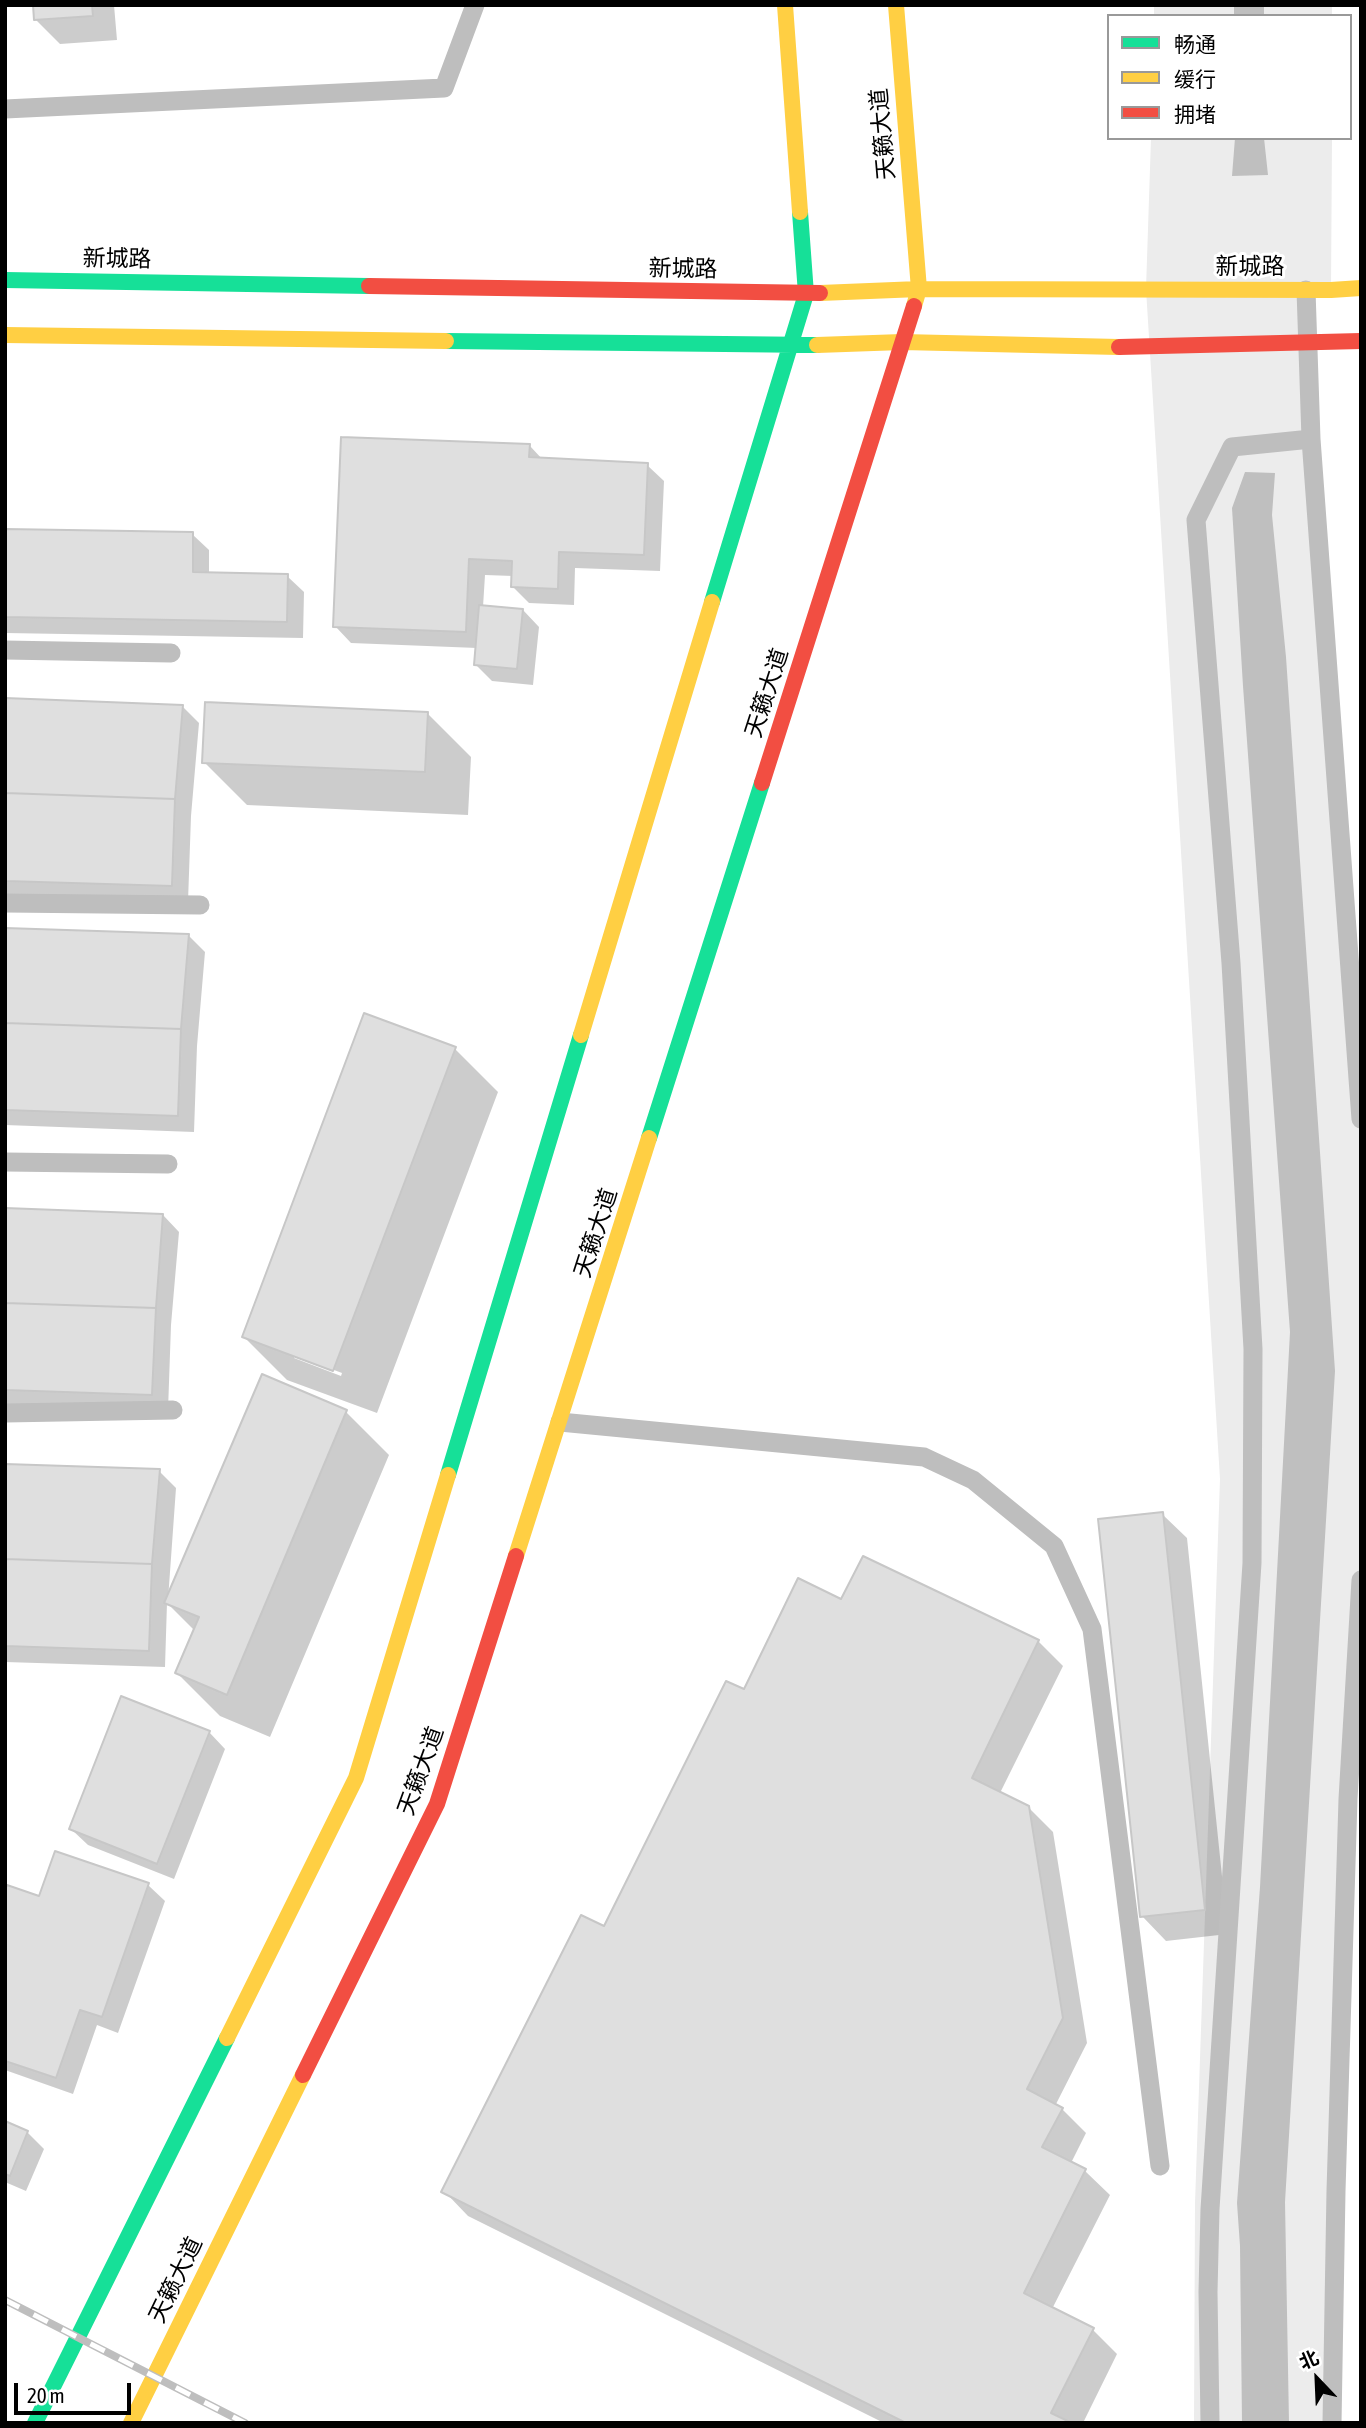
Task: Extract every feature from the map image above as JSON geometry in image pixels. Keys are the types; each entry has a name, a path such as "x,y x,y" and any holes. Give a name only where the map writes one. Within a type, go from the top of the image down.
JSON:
{"main road":[{"path":"36,2423 356,1778 807,294 785,5"},
{"name":"天籁大道","path":"131,2423 437,1804 919,289 896,5"},
{"name":"新城路","path":"5,280 807,294 919,289 1361,288"},
{"path":"5,335 791,346 902,342 1112,347 1361,341"}],"lane":[{"path":"5,109 444,88 475,5"},
{"path":"1306,290 1311,439 1361,1119"},
{"path":"1210,2423 1210,2209 1252,1563 1253,1349 1231,963 1196,520 1232,447 1311,439"},
{"path":"5,650 171,653"},
{"path":"5,903 200,905"},
{"path":"5,1163 168,1164"},
{"path":"5,1413 173,1410"},
{"path":"560,1422 924,1457 972,1480 1054,1546 1092,1629 1160,2166"},
{"path":"1332,2423 1336,2178 1348,1799 1361,1580"}],"shaded area":[{"path":"1154,5 1332,5 1332,14 1154,14"},
{"path":"1234,5 1264,5 1264,14 1234,14"},
{"path":"1151,140 1332,140 1331,290 1306,290 1361,1119 1361,1580 1331,2423 1194,2423 1195,2203 1220,1479 1146,289"},
{"path":"1235,140 1264,140 1268,175 1232,176"},
{"path":"1245,472 1275,473 1272,515 1286,657 1335,1371 1285,2202 1289,2423 1242,2423 1237,2203 1260,1887 1290,1332 1232,508"}],"building":[{"path":"33,5 92,5 93,16 34,20"},
{"path":"341,437 530,444 529,457 648,463 644,555 559,552 558,589 511,587 512,561 469,559 466,632 333,627"},
{"path":"5,529 193,532 193,572 288,574 287,622 5,617"},
{"path":"479,605 523,609 517,669 474,665"},
{"path":"5,698 183,705 175,799 5,793"},
{"path":"205,702 428,712 425,772 202,763"},
{"path":"5,793 175,799 172,886 5,881"},
{"path":"5,928 189,934 181,1029 5,1023"},
{"path":"364,1013 456,1047 333,1371 242,1337"},
{"path":"5,1023 181,1029 178,1116 5,1110"},
{"path":"5,1208 163,1214 156,1308 5,1303"},
{"path":"5,1303 156,1308 152,1395 5,1390"},
{"path":"262,1374 347,1410 227,1695 175,1673 199,1617 164,1603"},
{"path":"5,1464 160,1469 152,1564 5,1559"},
{"path":"1163,1512 1205,1910 1140,1917 1098,1519"},
{"path":"863,1556 1039,1640 972,1778 1029,1806 1063,2018 1027,2089 1063,2108 1042,2147 1086,2169 1024,2293 1094,2328 1051,2413 1072,2423 906,2423 441,2192 581,1915 604,1926 726,1681 744,1689 798,1578 841,1599"},
{"path":"5,1559 152,1564 149,1651 5,1646"},
{"path":"121,1696 210,1731 157,1864 69,1829"},
{"path":"55,1851 149,1883 102,2017 80,2010 56,2078 5,2061 5,1890 7,1885 39,1896"},
{"path":"5,2121 28,2131 10,2176 5,2174"}],"railway":[{"path":"5,2300 245,2423"}],"traffic: fast":[{"path":"712,602 806,294 800,212"},
{"path":"5,280 369,286"},
{"path":"446,341 817,345"},
{"path":"649,1138 762,783"},
{"path":"448,1475 581,1035"},
{"path":"35,2423 227,2038"}],"traffic: slow":[{"path":"785,5 800,212"},
{"path":"896,5 919,289 914,306"},
{"path":"820,293 919,289 1361,288"},
{"path":"5,335 446,341"},
{"path":"817,345 902,342 1119,347"},
{"path":"581,1035 712,602"},
{"path":"516,1556 649,1138"},
{"path":"227,2038 356,1778 448,1475"},
{"path":"131,2423 303,2075"}],"traffic: jam":[{"path":"369,286 820,293"},
{"path":"762,783 914,306"},
{"path":"1119,347 1361,341"},
{"path":"303,2075 437,1804 516,1556"}]}
